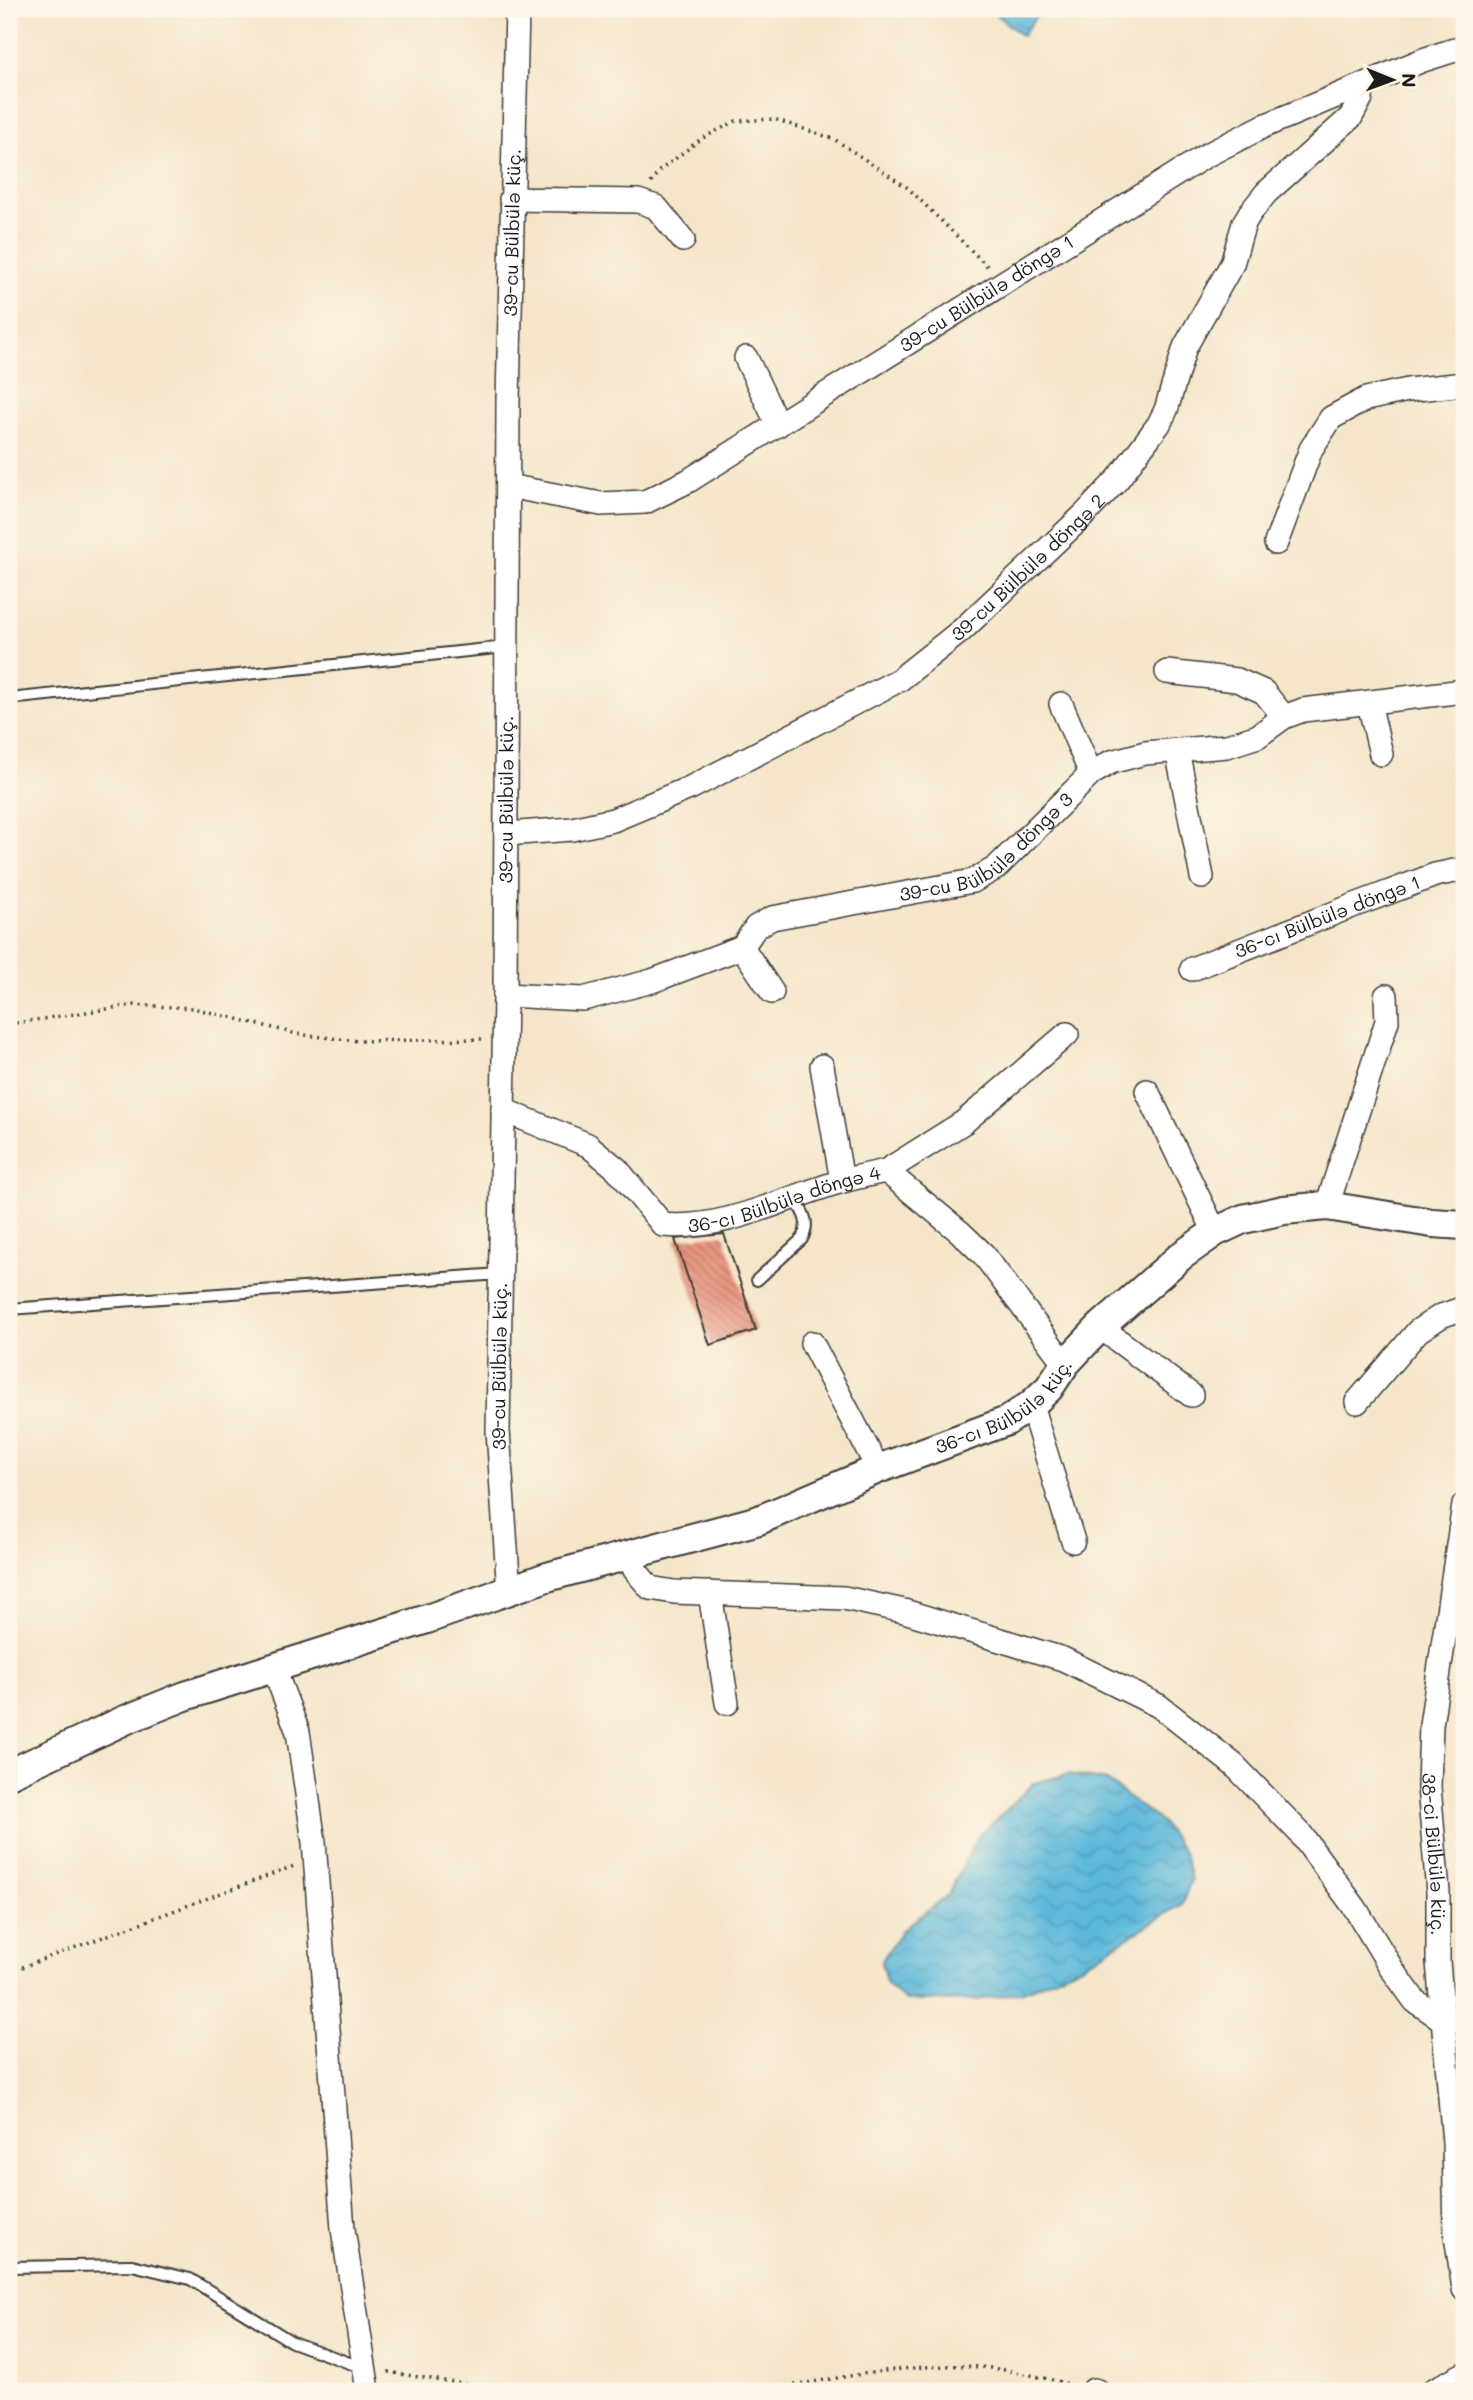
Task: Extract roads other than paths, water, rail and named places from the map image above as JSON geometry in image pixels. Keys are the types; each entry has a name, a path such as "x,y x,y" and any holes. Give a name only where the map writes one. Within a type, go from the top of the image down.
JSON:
{"street":[{"name":"39-cu Bülbülə küç.","path":"509,1592 498,1431 505,995 511,199 517,9"},
{"name":"39-cu Bülbülə döngə 1","path":"508,486 601,504 645,502 688,481 1205,156 1264,126 1423,60 1464,47"},
{"name":"39-cu Bülbülə döngə 2","path":"506,834 572,828 613,820 692,787 899,680 962,630 1118,480 1159,424 1166,410 1185,347 1232,264 1244,223 1250,213 1266,193 1351,117 1361,98 1362,86"},
{"path":"511,199 638,201 656,207 683,240"},
{"path":"746,358 778,425"},
{"path":"1276,543 1311,449 1331,418 1366,399 1408,390 1464,384"},
{"path":"1167,673 1237,680 1265,692 1284,717"},
{"name":"39-cu Bülbülə döngə 3","path":"505,995 583,999 652,981 742,947 756,927 772,918 973,881 996,868 1091,774 1111,762 1145,753 1227,746 1258,736 1284,717 1303,710 1464,691"},
{"path":"1369,703 1381,754"},
{"path":"1060,704 1091,774"},
{"path":"1177,750 1202,877"},
{"name":"36-cı Bülbülə döngə 1","path":"1192,969 1366,900 1464,869"},
{"path":"742,947 772,992"},
{"path":"1327,1206 1387,1021 1386,996"},
{"path":"886,1171 964,1122 1067,1034"},
{"path":"822,1066 842,1181"},
{"path":"1147,1091 1215,1232"},
{"name":"36-cı Bülbülə döngə 4","path":"503,1110 588,1144 617,1169 663,1225 682,1227 717,1221 842,1181 886,1171 984,1255 1065,1364"},
{"name":"36-cı Bülbülə küç.","path":"9,1774 125,1720 185,1696 509,1592 547,1577 759,1520 878,1469 1007,1421 1031,1405 1049,1388 1065,1364 1100,1327 1181,1256 1215,1232 1243,1219 1284,1210 1327,1206 1432,1223 1463,1232"},
{"path":"1357,1402 1418,1331 1441,1316 1464,1308"},
{"path":"1100,1327 1191,1395"},
{"path":"812,1343 878,1469"},
{"path":"1031,1405 1073,1541"},
{"name":"38-ci Bülbülə küç.","path":"1464,1505 1431,1725 1429,1787 1438,1892 1438,1962 1454,2020 1457,2235 1464,2289"},
{"path":"629,1557 635,1570 650,1588 844,1598 905,1611 1063,1659 1159,1706 1234,1765 1300,1833 1355,1908 1415,2001 1454,2020"},
{"path":"710,1593 727,1703"},
{"path":"274,1669 298,1732 316,1858 343,2229 367,2380"},
{"path":"1432,2391 1464,2374"}],"lane":[{"path":"9,699 506,647"},
{"path":"757,1280 802,1238 807,1230 806,1218 794,1198"},
{"path":"9,1309 500,1274"},
{"path":"9,2267 132,2265 190,2278 292,2342 367,2380"}],"water":[{"path":"990,9 1041,9 1022,36"},
{"path":"1069,1774 1107,1781 1161,1822 1184,1853 1191,1880 1182,1904 1081,1966 1023,1991 977,2000 906,2001 887,1985 881,1962 902,1930 948,1895 977,1838 1034,1783"}]}
